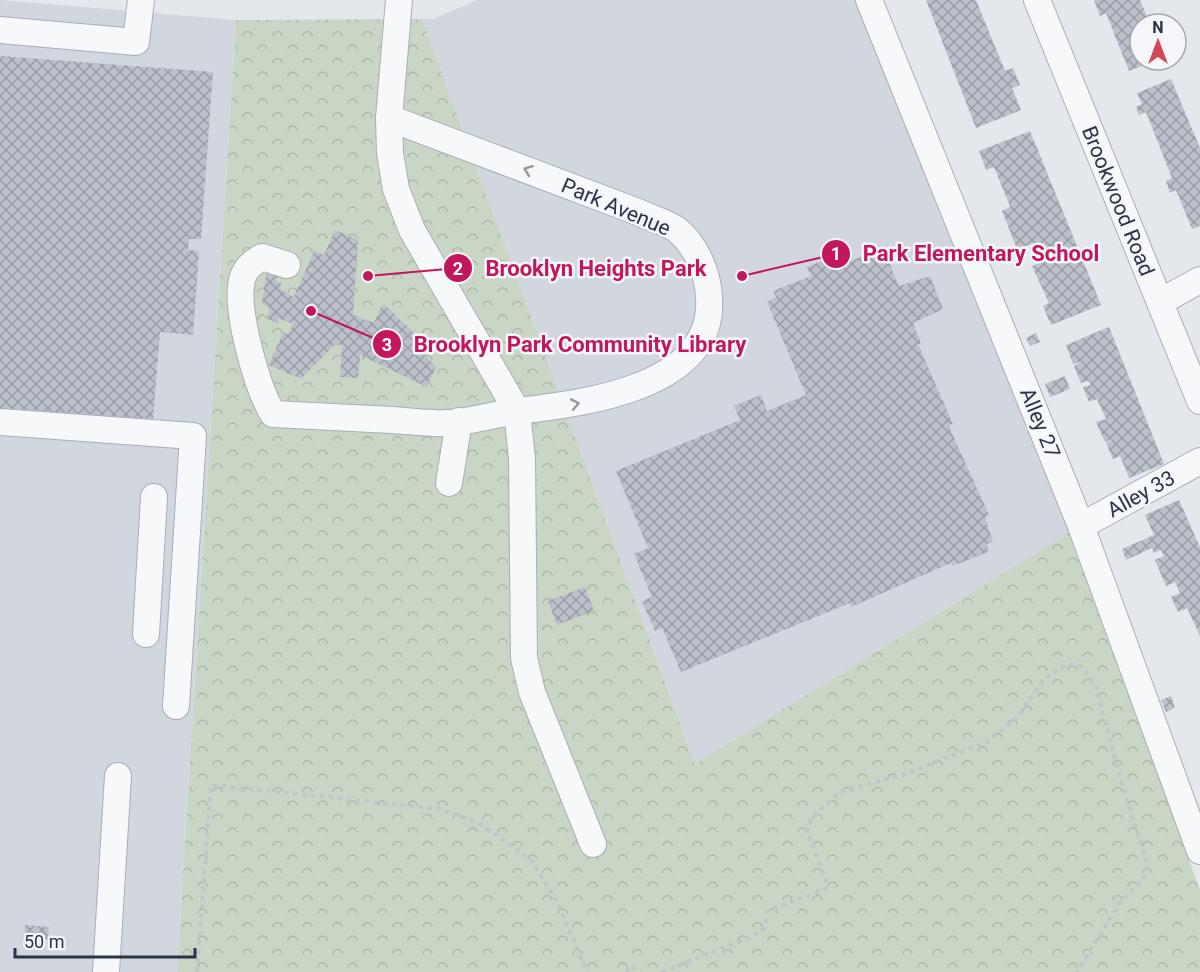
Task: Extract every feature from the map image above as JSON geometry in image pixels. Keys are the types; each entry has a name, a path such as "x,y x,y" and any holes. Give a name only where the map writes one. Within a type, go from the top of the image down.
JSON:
{"street":[{"path":"0,30 136,42 141,0"},
{"path":"399,0 389,117 390,153 396,189 412,230 518,411 522,459 524,658 532,692 593,844"},
{"name":"Alley 27","path":"868,0 1081,526 1200,851"},
{"name":"Brookwood Road","path":"1037,0 1200,401"},
{"name":"Park Avenue","path":"287,265 262,257 249,265 242,281 244,316 255,376 273,414 447,423 558,407 603,399 673,370 693,351 707,325 710,298 705,271 693,249 675,229 638,212 389,117"},
{"path":"1160,302 1200,280"},
{"path":"449,483 459,421"},
{"path":"0,422 192,436 176,706"},
{"name":"Alley 33","path":"1081,526 1200,461"},
{"path":"146,634 154,497"},
{"path":"106,972 118,776"}],"path":[{"path":"662,972 750,938 765,928 768,912 826,889 826,880 807,832 810,822 819,810 840,792 905,774 987,742 1019,716 1043,680 1066,665 1076,664 1083,667 1095,684 1121,781 1148,865 1143,880 1119,904 1077,972"},
{"path":"198,972 211,785 440,809 479,823 531,860 558,903 587,972"},
{"path":"626,972 631,966 641,972"}],"shaded area":[{"path":"0,0 236,20 177,972 0,972"},
{"path":"478,0 858,0 1070,532 695,764 422,19 433,19"}],"green space":[{"path":"422,19 695,764 1070,532 1200,890 1200,972 177,972 236,20"}],"building":[{"path":"926,0 976,0 1005,71 1013,68 1020,85 1012,88 1021,110 976,128"},
{"path":"1094,0 1140,0 1145,12 1128,12 1128,68 1106,13 1100,16"},
{"path":"0,56 213,72 201,239 189,239 188,250 199,251 193,335 160,332 153,419 0,408"},
{"path":"1171,79 1200,148 1200,226 1192,229 1176,190 1170,193 1166,181 1172,178 1146,112 1139,115 1136,107 1142,104 1137,93"},
{"path":"1030,131 1101,305 1051,325 1043,306 1049,303 1032,266 1042,262 1034,243 1017,249 1002,211 1010,207 1009,204 994,167 986,170 979,151"},
{"path":"335,230 358,240 353,315 374,323 383,303 419,338 415,346 436,366 427,387 360,355 358,378 340,377 342,345 334,345 301,379 269,365 283,332 288,335 293,324 278,318 278,323 268,319 269,307 262,304 267,268 281,269 276,281 281,283 281,290 294,297 314,251 324,255"},
{"path":"883,248 899,286 930,276 943,309 913,323 921,343 918,345 953,424 950,425 950,429 989,515 985,517 993,542 987,544 988,552 953,566 951,563 851,607 850,603 681,672 662,628 655,631 642,601 652,597 634,554 648,548 616,471 740,420 734,406 761,395 767,411 806,395 767,302 776,297 773,291 811,276 807,267 837,255 841,265"},
{"path":"1109,327 1164,464 1129,478 1120,456 1113,459 1106,443 1114,438 1105,442 1096,422 1106,419 1097,399 1089,402 1083,387 1091,385 1089,381 1081,383 1074,366 1082,361 1073,364 1066,345"},
{"path":"1036,333 1040,342 1030,346 1026,338"},
{"path":"1065,376 1070,389 1050,397 1045,384"},
{"path":"1179,500 1200,547 1200,636 1187,608 1178,612 1171,597 1180,593 1175,582 1166,586 1155,560 1164,556 1161,550 1154,553 1152,548 1126,560 1122,549 1154,535 1145,515"},
{"path":"585,587 594,611 557,625 548,601"},
{"path":"1171,696 1175,708 1166,712 1161,700"},
{"path":"25,925 49,927 48,940 24,939"}],"place":[{"name":"Brooklyn Heights Park","path":"368,276"},
{"name":"Park Elementary School","path":"742,276"},
{"name":"Brooklyn Park Community Library","path":"311,311"}]}
